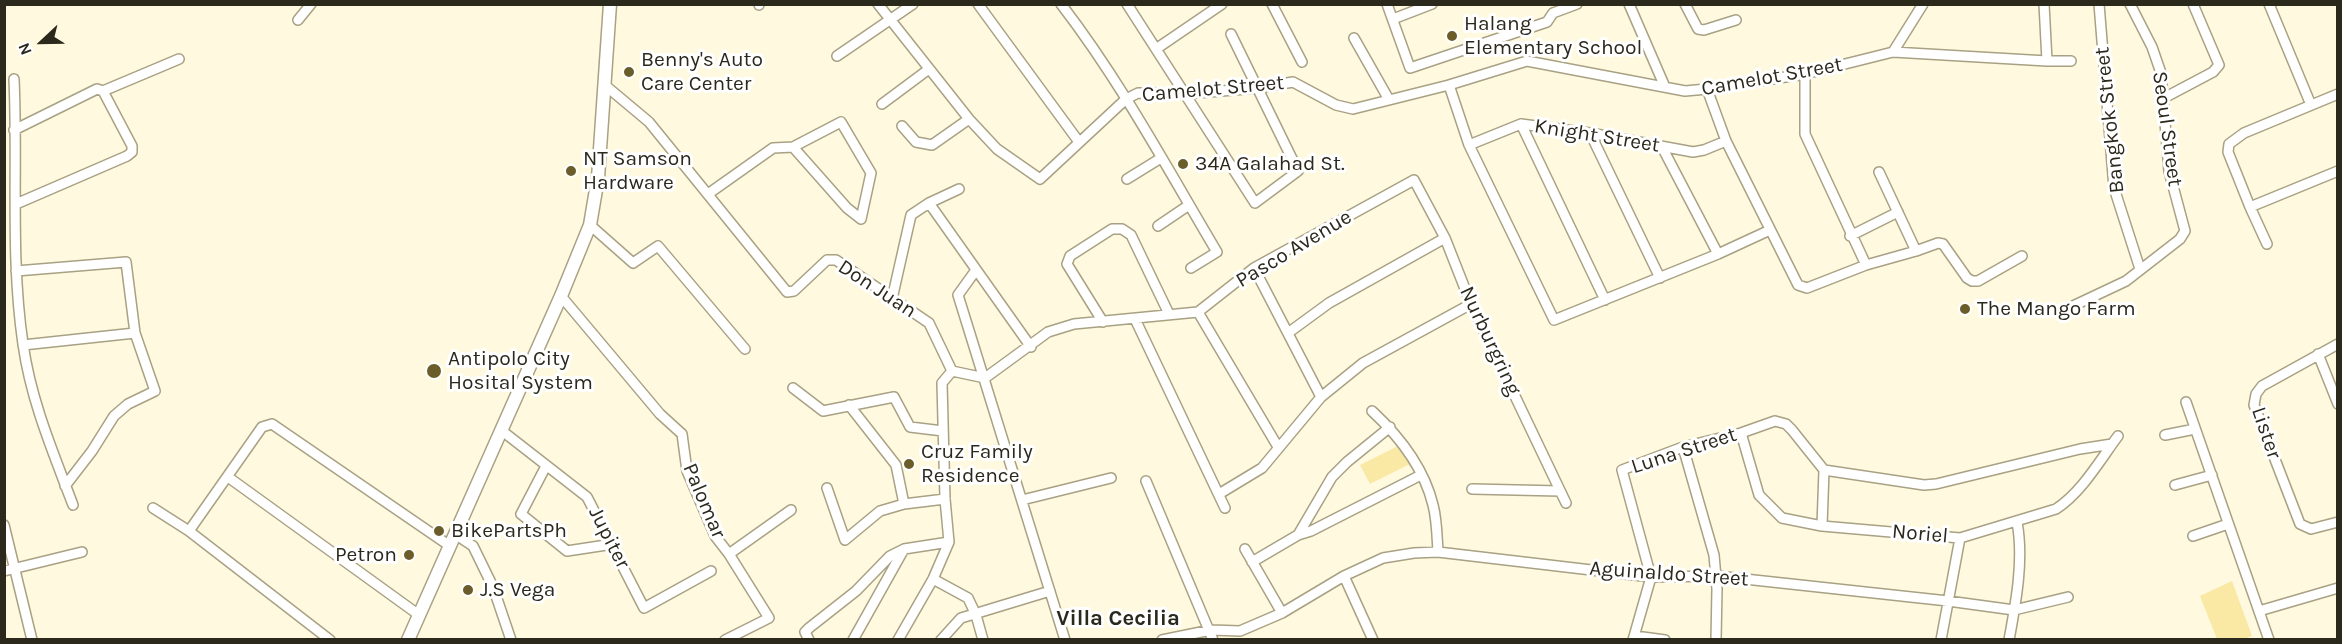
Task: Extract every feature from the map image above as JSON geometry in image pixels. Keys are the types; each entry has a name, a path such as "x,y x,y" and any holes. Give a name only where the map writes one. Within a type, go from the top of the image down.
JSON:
{"main road":[{"path":"408,639 561,296 590,225 598,178 610,4"}],"street":[{"path":"298,20 310,4"},
{"name":"Camelot Street","path":"878,4 889,21 997,150 1040,179 1126,99 1137,93 1185,94 1258,88 1293,82 1336,105 1353,109 1388,98 1449,85 1527,61 1685,90 1707,89 1805,74 1893,52 2071,61"},
{"path":"837,56 913,4"},
{"path":"978,4 1078,142"},
{"path":"1061,4 1086,37 1126,99 1218,252 1191,268"},
{"path":"1127,4 1255,203 1298,171 1231,34"},
{"path":"1156,49 1206,9 1222,4"},
{"path":"1272,4 1302,62"},
{"path":"1388,4 1410,68 1547,22 1551,9 1577,4"},
{"path":"1393,19 1432,4"},
{"path":"1629,4 1665,87"},
{"path":"1685,4 1698,29 1704,30 1736,20"},
{"path":"1893,52 1923,4"},
{"name":"Bangkok Street","path":"2099,4 2114,188 2140,269"},
{"name":"Seoul Street","path":"2073,306 2126,281 2180,239 2185,231 2169,171 2161,73 2130,4"},
{"path":"2162,99 2213,72 2219,65 2193,4"},
{"path":"2269,4 2311,105"},
{"path":"2043,5 2047,61"},
{"path":"1354,38 1388,98"},
{"path":"14,130 92,91 97,89 103,91 179,59"},
{"path":"882,104 929,69"},
{"path":"1805,74 1805,134 1850,236 1866,265"},
{"path":"14,79 16,271 23,345 40,422 73,506"},
{"path":"1449,85 1469,145 1554,320 1718,255 1770,230"},
{"name":"Don Juan","path":"606,86 649,122 787,292 794,291 827,260 836,260 929,323 952,371"},
{"path":"1707,89 1726,141 1798,285 1807,288 1866,265 1938,243 1943,244 1967,278 1972,281 1978,281 2022,256"},
{"path":"16,204 132,152 132,147 103,91"},
{"path":"2267,244 2228,153 2229,144 2244,133 2337,94"},
{"path":"902,126 916,142 932,145 969,119"},
{"path":"708,194 773,148 793,147 841,122 871,173 861,219 847,208 793,147"},
{"path":"1521,124 1605,300"},
{"name":"Knight Street","path":"1469,145 1521,124 1590,133 1693,152 1726,141"},
{"path":"1590,133 1660,278"},
{"path":"1662,147 1718,255"},
{"path":"1127,179 1161,158"},
{"path":"1879,172 1916,251"},
{"path":"2250,207 2337,172"},
{"name":"Nurburgring","path":"1414,180 1445,238 1471,304 1566,503"},
{"name":"Pasco Avenue","path":"1198,312 1254,268 1414,180"},
{"path":"892,299 911,215 929,203 959,189"},
{"path":"929,203 1030,347"},
{"path":"1158,226 1189,205"},
{"path":"1850,236 1898,212"},
{"path":"590,225 633,263 658,246 744,349"},
{"path":"1103,322 1067,264 1070,256 1112,229 1122,229 1131,235 1169,314"},
{"path":"1288,333 1329,303 1445,238"},
{"path":"4,239 16,241"},
{"path":"16,271 126,262 135,333 155,391 128,404 114,416 92,451 65,486"},
{"path":"1254,268 1321,397"},
{"path":"976,270 958,295 1065,639"},
{"name":"Palomar","path":"561,296 660,414 682,434 687,471 715,536 769,618 725,639"},
{"path":"1219,494 1262,468 1321,397 1363,363 1471,304"},
{"path":"898,639 933,579 949,542 945,499 942,383 952,371 984,378 1048,332 1074,324 1198,312 1278,447"},
{"path":"1135,319 1226,508"},
{"path":"23,345 135,333"},
{"name":"Lister","path":"2337,344 2262,386 2256,394 2254,405 2300,524 2311,529 2337,522"},
{"path":"2318,354 2337,404"},
{"path":"793,388 823,411 894,398 910,427 943,431"},
{"path":"2186,402 2269,639"},
{"path":"849,405 896,465 904,504"},
{"path":"1372,411 1390,427 1407,449 1421,475 1433,504 1438,552"},
{"name":"Luna Street","path":"1651,577 1622,470 1683,447 1741,433 1775,421 1786,424 1824,470"},
{"path":"189,531 262,427 272,424 452,540 473,546 494,587 511,639"},
{"path":"1298,535 1332,477 1390,427"},
{"path":"2165,435 2195,429"},
{"name":"Jupiter","path":"501,430 587,497 644,608 711,571"},
{"name":"Noriel","path":"1741,433 1759,495 1782,518 1822,526 1960,538 2017,522 2056,509 2064,504 2115,440 1936,484 1824,470"},
{"path":"1683,447 1714,555 1717,576 1716,639"},
{"path":"546,466 520,514 567,551 613,544"},
{"path":"1822,526 1824,470"},
{"path":"1252,562 1298,535 1311,531 1421,475"},
{"path":"2175,485 2212,475"},
{"path":"228,477 419,615"},
{"path":"1022,500 1111,478"},
{"path":"1146,481 1212,635"},
{"path":"827,488 845,540 880,511 904,504 945,499"},
{"path":"1472,489 1560,491"},
{"path":"153,508 189,531 330,639"},
{"path":"729,554 791,510"},
{"path":"2008,639 2014,610 2020,542 2017,522"},
{"path":"2193,536 2228,524"},
{"path":"4,525 32,639"},
{"path":"1941,639 1960,538"},
{"path":"807,636 890,556 904,549 949,542"},
{"path":"853,639 904,549"},
{"path":"1245,549 1282,613"},
{"path":"4,571 82,552"},
{"name":"Aguinaldo Street","path":"1162,639 1240,631 1282,613 1344,576 1383,558 1414,553 1438,552 1651,577 1717,576 2014,610 2068,597"},
{"path":"1344,576 1373,639"},
{"path":"1651,577 1634,638 1665,639"},
{"path":"933,579 968,598 983,639"},
{"path":"2259,611 2337,588"},
{"path":"941,639 961,618 1050,591"}],"shaded area":[{"path":"1400,445 1410,464 1370,484 1360,465"},
{"path":"2232,581 2252,636 2244,639 2217,639 2200,596"}],"place":[{"name":"Halang Elementary School","path":"1452,36"},
{"name":"Benny's Auto Care Center","path":"629,72"},
{"name":"34A Galahad St.","path":"1183,164"},
{"name":"NT Samson Hardware","path":"571,171"},
{"name":"The Mango Farm","path":"1965,309"},
{"name":"Antipolo City Hosital System","path":"434,371"},
{"name":"Cruz Family Residence","path":"909,464"},
{"name":"BikePartsPh","path":"439,531"},
{"name":"Petron","path":"409,555"},
{"name":"J.S Vega","path":"468,590"}],"district":[{"name":"Villa Cecilia","path":"1118,619"}]}
